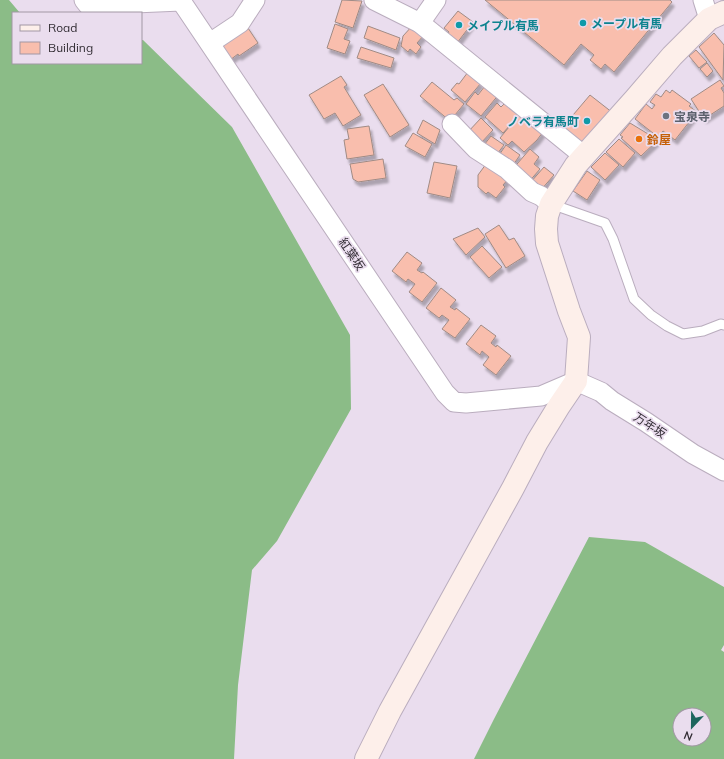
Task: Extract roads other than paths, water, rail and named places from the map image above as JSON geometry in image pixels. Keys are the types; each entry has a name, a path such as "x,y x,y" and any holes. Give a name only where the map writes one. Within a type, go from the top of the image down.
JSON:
{"street":[{"path":"84,0 88,5 181,1"},
{"path":"210,43 240,23 255,0"},
{"path":"374,0 420,23 584,156"},
{"path":"420,23 436,0"},
{"name":"紅葉坂","path":"181,1 445,393 454,402 466,403 541,396 576,381"},
{"path":"366,759 390,711 537,442 576,381 579,337 547,243 546,222 551,204 576,165 712,10"},
{"path":"452,124 476,149 507,170 532,192 541,196 551,204"},
{"name":"万年坂","path":"576,381 601,392 612,401 693,454 724,471"}],"lane":[{"path":"551,204 605,224 613,239 634,299 651,315 667,326 683,334 703,331 721,324 724,325"}],"place":[{"name":"メープル有馬","path":"583,23"},
{"name":"メイプル有馬","path":"459,25"},
{"name":"宝泉寺","path":"666,116"},
{"name":"ノベラ有馬町","path":"587,121"},
{"name":"鈴屋","path":"639,139"}]}
